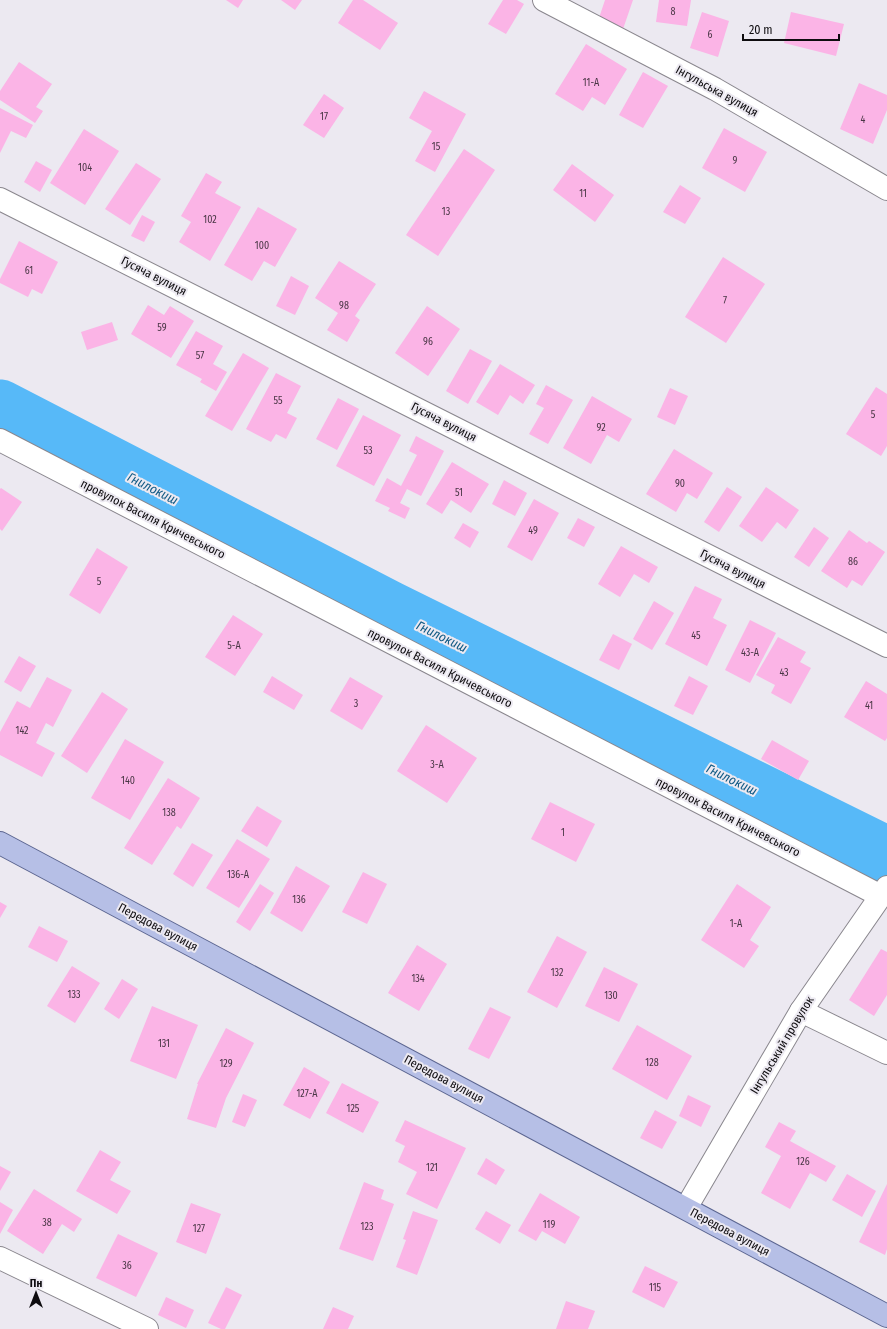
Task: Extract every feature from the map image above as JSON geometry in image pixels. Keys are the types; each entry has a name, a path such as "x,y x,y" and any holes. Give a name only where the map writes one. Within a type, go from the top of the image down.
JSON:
{"main road":[{"name":"Передова вулиця","path":"0,843 887,1316"}],"street":[{"name":"Інгульська вулиця","path":"544,0 715,88 887,189"},
{"name":"Гусяча вулиця","path":"0,199 887,646"},
{"name":"провулок Василя Кричевського","path":"0,440 884,891"},
{"name":"Інгульський провулок","path":"686,1208 801,1011 884,891"},
{"path":"801,1011 887,1053"},
{"path":"0,1258 147,1329"}],"building":[{"path":"226,0 243,0 238,8"},
{"path":"281,0 302,0 295,10"},
{"path":"353,0 363,0 398,23 380,50 338,23"},
{"path":"503,0 517,0 524,4 506,34 488,24"},
{"path":"605,0 633,0 623,29 598,21"},
{"path":"659,0 691,0 687,26 656,22"},
{"path":"702,12 729,21 718,57 690,48"},
{"path":"791,12 844,24 836,56 784,43"},
{"path":"586,44 627,69 605,105 592,97 583,111 555,94"},
{"path":"19,62 52,84 36,107 43,111 35,123 0,100 0,91"},
{"path":"643,72 668,86 643,128 619,115"},
{"path":"859,83 887,95 887,110 873,144 840,129"},
{"path":"424,91 466,114 435,172 415,161 432,131 409,118"},
{"path":"324,94 344,108 324,138 303,125"},
{"path":"0,108 33,125 26,138 11,131 0,153"},
{"path":"724,128 767,152 745,192 702,168"},
{"path":"84,129 119,151 85,205 50,183"},
{"path":"464,149 495,170 438,256 406,235"},
{"path":"36,161 52,170 40,192 24,182"},
{"path":"136,163 161,179 130,225 105,209"},
{"path":"572,164 614,195 595,222 553,190"},
{"path":"206,173 222,182 215,193 241,207 210,261 179,242 191,222 181,216"},
{"path":"680,185 701,198 685,224 663,212"},
{"path":"258,207 297,229 275,267 264,261 252,281 224,265"},
{"path":"142,215 155,222 144,242 131,236"},
{"path":"19,241 58,262 42,294 32,289 28,297 0,283 0,279"},
{"path":"723,257 765,284 726,343 685,317"},
{"path":"339,261 376,284 355,316 360,320 347,342 327,330 338,313 315,298"},
{"path":"291,276 309,286 295,315 276,306"},
{"path":"148,305 164,315 170,306 194,321 171,358 131,334"},
{"path":"427,306 460,329 428,376 395,353"},
{"path":"112,322 118,340 87,350 81,332"},
{"path":"196,331 223,346 213,364 227,372 216,391 200,382 202,379 176,365"},
{"path":"470,349 492,361 468,404 446,391"},
{"path":"243,353 269,368 232,431 205,416"},
{"path":"500,364 535,385 523,404 510,395 498,415 476,402"},
{"path":"276,373 301,386 287,413 297,418 286,439 276,434 271,442 246,429"},
{"path":"546,385 573,400 548,444 529,434 544,408 536,404"},
{"path":"876,387 887,394 887,446 881,456 846,434"},
{"path":"670,388 688,396 675,425 657,417"},
{"path":"592,396 632,419 619,442 607,435 591,464 563,448"},
{"path":"338,398 359,409 337,450 316,439"},
{"path":"363,415 401,435 374,486 336,466"},
{"path":"416,436 444,451 421,496 407,489 400,503 410,508 405,519 388,511 390,508 375,501 387,478 401,486 417,455 409,451"},
{"path":"674,449 713,473 697,499 687,493 676,512 646,494"},
{"path":"452,462 489,484 471,513 451,500 442,514 426,504"},
{"path":"504,480 527,493 515,516 492,504"},
{"path":"727,487 742,497 719,532 704,522"},
{"path":"766,487 799,510 786,529 777,522 762,542 739,526"},
{"path":"1,488 22,502 2,531 0,529"},
{"path":"534,499 559,513 532,561 507,547"},
{"path":"578,518 595,527 584,547 567,538"},
{"path":"463,523 479,532 470,548 454,538"},
{"path":"814,527 829,538 809,567 794,557"},
{"path":"849,530 867,543 869,541 885,552 862,586 852,580 847,588 821,571"},
{"path":"621,546 658,567 649,583 634,574 620,597 598,584"},
{"path":"97,548 128,567 100,614 69,595"},
{"path":"695,586 722,599 713,618 727,625 707,666 665,644"},
{"path":"654,601 674,613 652,650 633,639"},
{"path":"233,615 263,634 235,676 205,657"},
{"path":"750,620 776,633 750,683 725,670"},
{"path":"613,634 632,644 619,670 599,660"},
{"path":"778,637 806,652 800,662 811,668 791,704 771,693 775,685 756,675"},
{"path":"19,656 36,666 21,692 4,682"},
{"path":"272,676 303,695 294,710 263,692"},
{"path":"689,676 708,686 693,715 674,706"},
{"path":"47,677 72,690 53,727 46,723 36,743 55,753 42,777 0,755 0,732 17,701 30,708"},
{"path":"350,677 383,696 362,730 330,711"},
{"path":"866,681 887,694 887,738 885,741 844,717"},
{"path":"102,692 128,709 87,773 61,756"},
{"path":"426,725 477,758 447,803 397,771"},
{"path":"125,739 164,762 130,820 91,798"},
{"path":"772,740 809,761 798,780 761,759"},
{"path":"168,778 200,798 181,829 177,826 152,865 124,848"},
{"path":"550,802 595,824 576,862 531,839"},
{"path":"257,806 282,821 267,847 241,831"},
{"path":"237,839 270,859 239,908 206,888"},
{"path":"192,843 213,855 193,887 173,874"},
{"path":"296,866 330,886 302,932 270,913"},
{"path":"363,872 387,884 367,924 342,912"},
{"path":"260,884 274,893 250,931 236,922"},
{"path":"737,884 771,907 750,940 759,946 744,968 701,940"},
{"path":"0,902 7,906 0,918"},
{"path":"39,926 68,941 57,962 28,947"},
{"path":"557,936 587,952 557,1008 527,992"},
{"path":"417,945 447,964 419,1011 388,993"},
{"path":"881,949 887,952 887,995 874,1016 849,1000"},
{"path":"72,966 100,983 75,1023 47,1006"},
{"path":"604,967 638,984 619,1022 585,1006"},
{"path":"122,979 138,989 119,1019 104,1009"},
{"path":"152,1006 198,1025 176,1079 130,1061"},
{"path":"490,1007 511,1017 489,1059 468,1049"},
{"path":"637,1025 692,1056 667,1100 612,1069"},
{"path":"226,1028 254,1043 226,1098 216,1128 187,1119 197,1084"},
{"path":"304,1067 330,1082 310,1119 283,1105"},
{"path":"342,1083 379,1102 363,1133 326,1113"},
{"path":"243,1094 257,1100 245,1127 232,1122"},
{"path":"688,1095 711,1106 701,1127 679,1116"},
{"path":"655,1110 677,1122 662,1149 640,1138"},
{"path":"405,1120 466,1148 437,1209 406,1194 417,1172 398,1162 405,1146 395,1141"},
{"path":"779,1122 796,1131 790,1141 836,1166 826,1182 810,1173 790,1209 761,1193 781,1156 765,1147"},
{"path":"100,1150 121,1162 110,1180 131,1191 117,1214 76,1191"},
{"path":"486,1158 505,1170 496,1185 477,1174"},
{"path":"0,1166 11,1172 0,1191"},
{"path":"847,1174 876,1191 862,1217 832,1200"},
{"path":"364,1182 384,1190 381,1199 394,1204 373,1261 339,1249"},
{"path":"887,1184 887,1249 885,1255 859,1242"},
{"path":"34,1189 82,1219 74,1232 62,1224 43,1254 7,1231"},
{"path":"540,1193 580,1217 565,1244 542,1231 536,1241 518,1231"},
{"path":"0,1202 13,1210 0,1234"},
{"path":"191,1203 221,1214 206,1254 176,1242"},
{"path":"413,1211 438,1220 417,1275 396,1267 406,1240 403,1239"},
{"path":"486,1211 511,1225 500,1244 475,1229"},
{"path":"118,1234 158,1253 136,1297 96,1278"},
{"path":"645,1266 678,1282 664,1308 632,1292"},
{"path":"226,1287 242,1295 225,1329 221,1329 208,1323"},
{"path":"166,1297 194,1310 186,1328 158,1315"},
{"path":"566,1301 595,1311 588,1329 556,1329"},
{"path":"333,1307 354,1316 348,1329 323,1329"}],"waterway":[{"name":"Гнилокиш","path":"0,408 389,609 887,855"}]}
